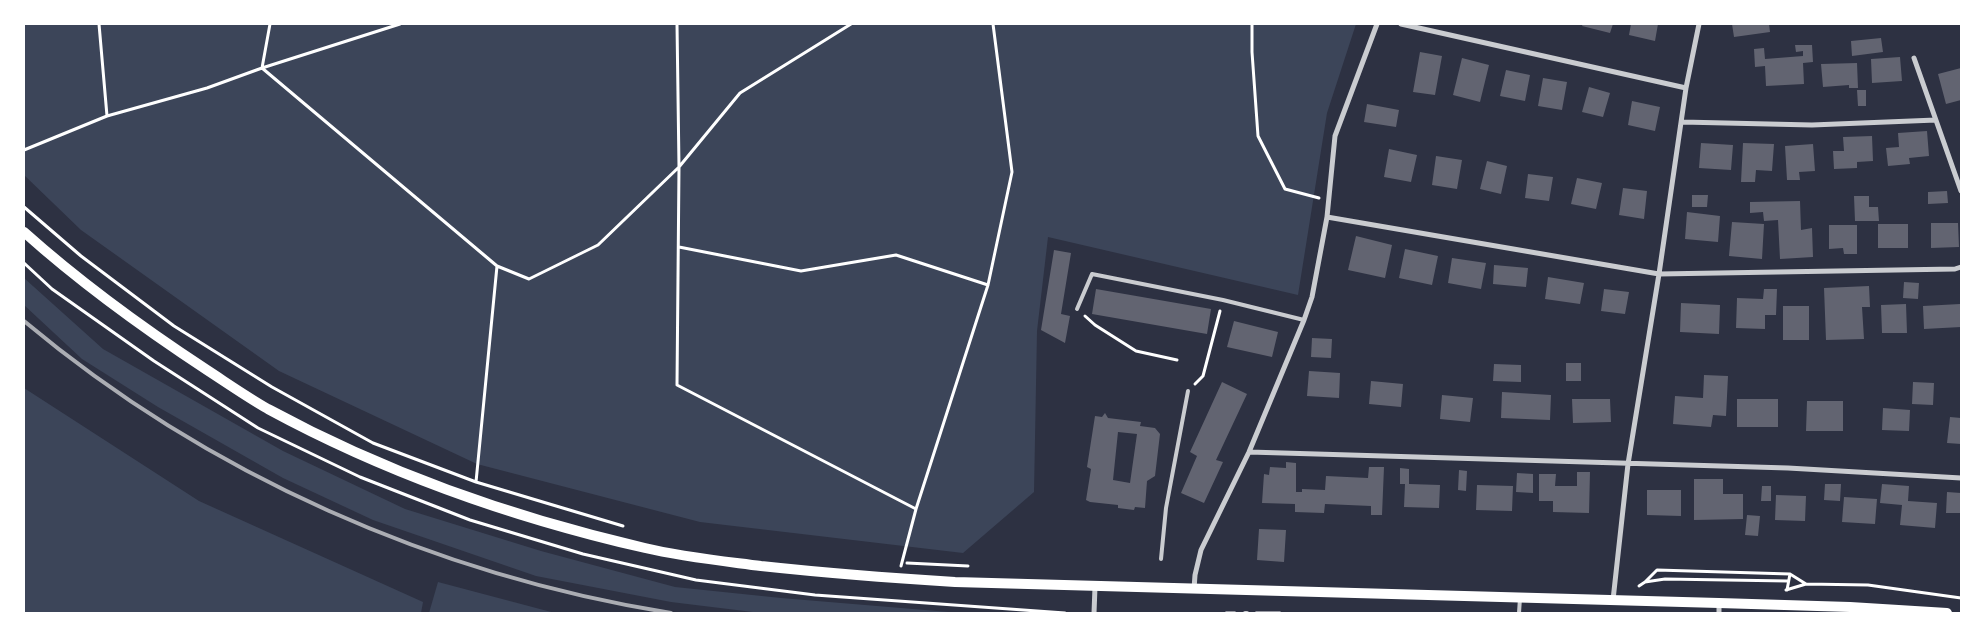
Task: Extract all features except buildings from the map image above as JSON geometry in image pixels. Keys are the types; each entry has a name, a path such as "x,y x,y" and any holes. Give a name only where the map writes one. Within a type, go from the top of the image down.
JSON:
{"main road":[{"path":"24,232 66,269 156,336 266,408 369,458 472,500 646,548 713,560 829,574 900,579 1095,587 1613,601 1719,608 1850,607 1947,613"}],"street":[{"path":"1194,589 1201,550 1249,452 1312,297 1327,217 1335,136 1377,24"},
{"path":"1401,24 1686,88"},
{"path":"1613,601 1614,576 1628,464 1659,274 1686,88 1699,24"},
{"path":"1914,58 1961,191"},
{"path":"1682,122 1812,125 1936,120"},
{"path":"1327,217 1659,274 1955,269 1961,267"},
{"path":"1249,452 1788,468 1961,478"},
{"path":"1094,613 1095,587"}],"lane":[{"path":"1077,309 1092,274 1223,300 1304,320"},
{"path":"1161,560 1166,508 1188,391"},
{"path":"1519,613 1520,598"}],"path":[{"path":"99,24 107,116"},
{"path":"262,68 270,24"},
{"path":"24,150 107,116 207,88 262,68 400,24"},
{"path":"677,24 679,167 678,385 916,509"},
{"path":"262,68 497,266 529,279 598,244 679,167 740,93 850,24"},
{"path":"900,579 901,562 916,509 988,284 1012,172 993,24"},
{"path":"1252,24 1258,136 1285,189 1328,201"},
{"path":"24,207 80,256 174,326 272,388 373,443 476,482 627,528"},
{"path":"679,247 801,271 896,255 988,284"},
{"path":"476,482 497,266"},
{"path":"1188,391 1203,376 1223,300"},
{"path":"1077,309 1095,326 1136,351 1177,360"},
{"path":"901,562 969,566"},
{"path":"1644,590 1634,590 1657,570 1790,574 1806,584"},
{"path":"1787,590 1790,574"},
{"path":"1645,582 1665,579 1788,581"},
{"path":"1778,590 1787,590 1806,584 1868,585 1961,598"},
{"path":"1246,613 1280,613"}],"shaded area":[{"path":"24,24 1356,24 1327,113 1298,295 1048,237 1037,331 1034,492 963,553 700,522 477,464 279,371 81,230 24,175"},
{"path":"24,278 103,349 283,451 405,509 541,551 675,587 961,613 761,613 671,602 536,576 373,520 283,478 158,407 82,359 24,305"},
{"path":"24,388 199,501 423,602 421,613 24,613"},
{"path":"438,582 555,613 429,613"}],"railway":[{"path":"24,321 95,376 170,426 247,471 328,511 411,545 496,573 583,596 671,613"}]}
